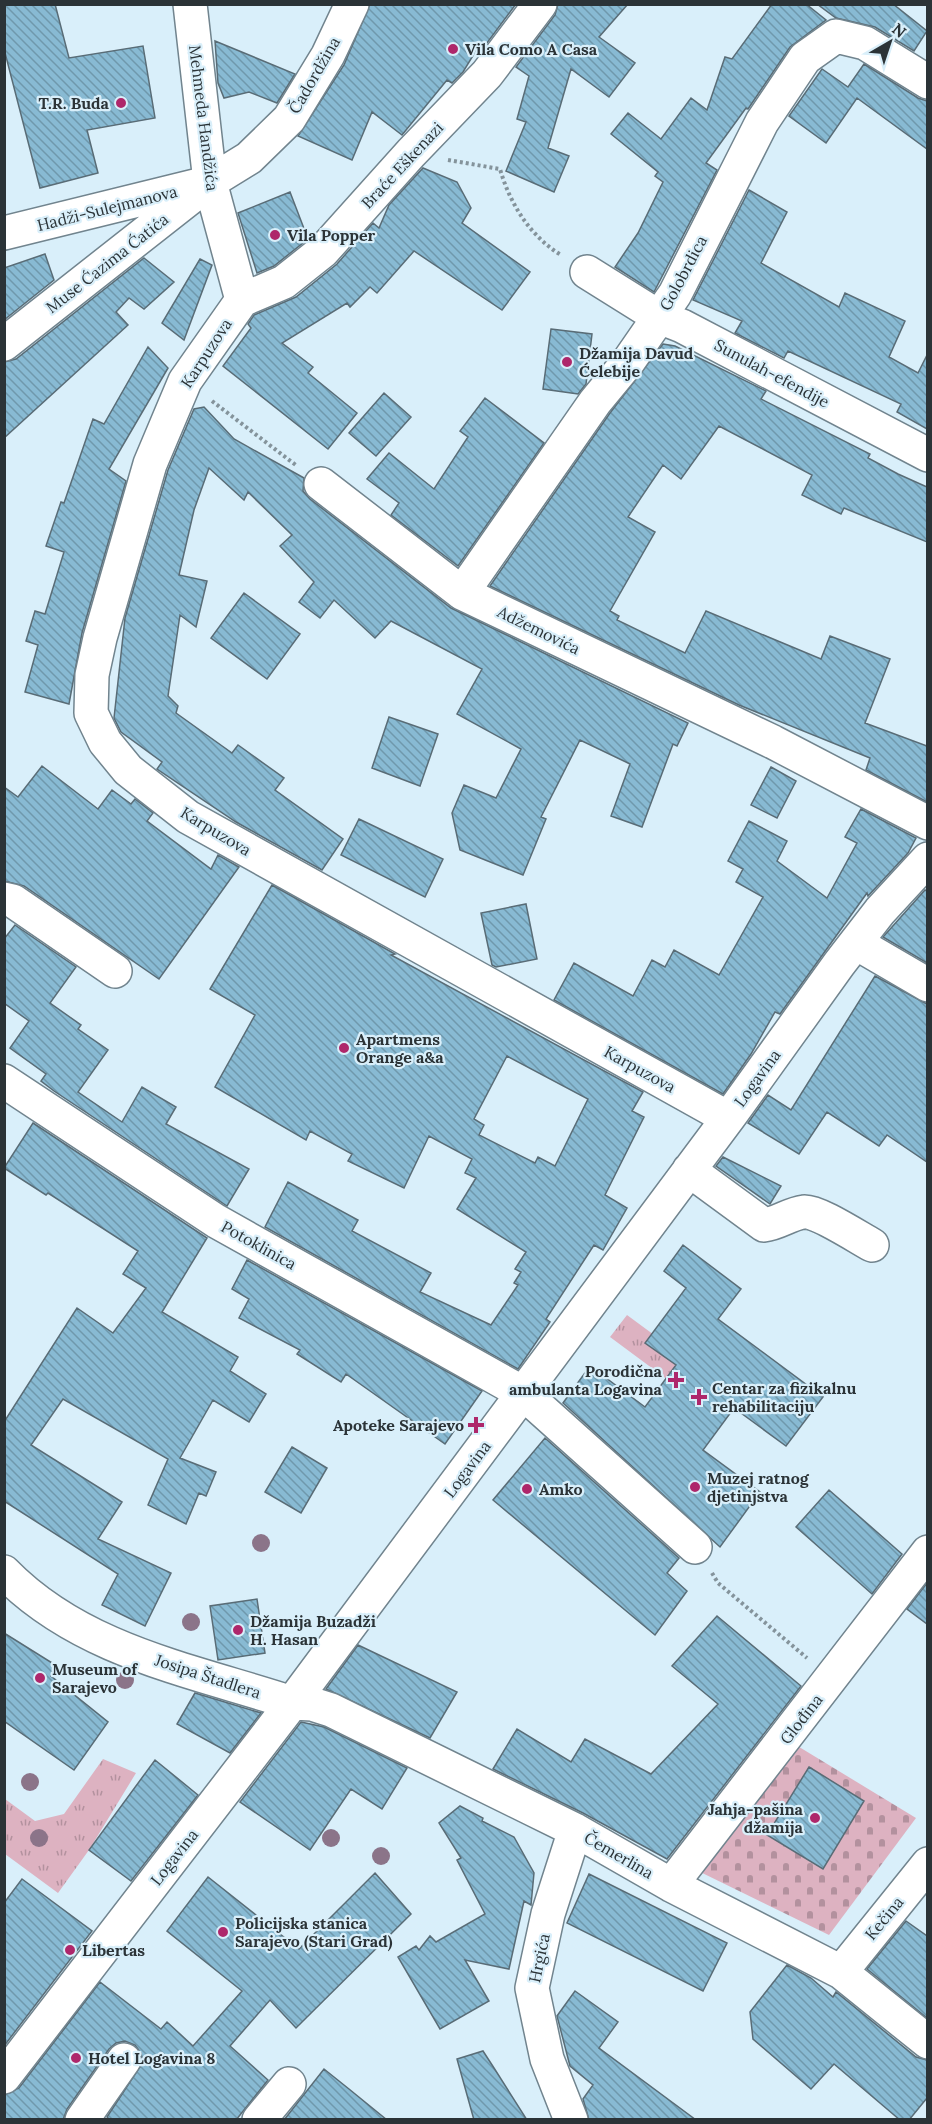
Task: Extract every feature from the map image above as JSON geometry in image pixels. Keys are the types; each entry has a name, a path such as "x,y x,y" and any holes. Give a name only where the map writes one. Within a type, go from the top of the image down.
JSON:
{"street":[{"name":"Mehmeda Handžića","path":"190,4 210,182 242,300"},
{"name":"Čadordžina","path":"210,182 249,158 289,118 328,55 352,4"},
{"name":"Braće Eškenazi","path":"242,300 284,282 323,251 411,153 487,74 540,4"},
{"name":"Golobrdica","path":"462,593 595,402 628,363 675,294 762,122 805,58 836,36 865,43 927,82"},
{"name":"Hadži-Sulejmanova","path":"4,233 210,182"},
{"name":"Muse Ćazima Ćatića","path":"4,344 210,182"},
{"name":"Sunulah-efendije","path":"586,272 659,317 682,326 927,455"},
{"name":"Karpuzova","path":"242,300 185,381 150,464 92,675 91,713 105,742 128,770 188,817 728,1118"},
{"name":"Adžemovića","path":"321,484 462,593 773,742 927,823"},
{"name":"Logavina","path":"4,2077 292,1703 856,943 927,859"},
{"path":"4,898 13,901 115,971"},
{"path":"856,943 927,985"},
{"name":"Potoklinica","path":"4,1081 216,1221 523,1394 695,1547"},
{"path":"689,1170 764,1225 780,1222 790,1215 807,1211 872,1245"},
{"name":"Glođina","path":"671,1885 832,1679 927,1552"},
{"name":"Josipa Štadlera","path":"4,1572 20,1588 64,1622 112,1646 292,1703"},
{"name":"Čemerlina","path":"292,1703 312,1704 331,1710 575,1830 671,1885 841,1972 927,2042"},
{"name":"Hrgića","path":"572,2120 547,2059 532,1988 548,1914 575,1830"},
{"name":"Kečina","path":"841,1972 927,1864"},
{"path":"82,2120 124,2060"},
{"path":"259,2120 289,2084"}],"path":[{"path":"411,153 500,169 512,203 530,228 552,250 586,272"},
{"path":"185,381 321,484"},
{"path":"718,1583 832,1679"}],"green space":[{"path":"627,1315 684,1357 668,1380 610,1337"},
{"path":"791,1742 916,1818 829,1935 690,1867"},
{"path":"103,1759 136,1773 89,1850 58,1893 5,1854 5,1799 35,1821 64,1814"}],"building":[{"path":"4,4 55,4 69,58 143,46 155,118 87,130 98,173 40,188 4,49"},
{"path":"370,4 516,4 484,47 480,44 463,72 452,83 447,80 402,135 372,112 352,160 298,136 344,65"},
{"path":"558,4 628,4 599,37 635,63 609,97 571,69 548,148 569,156 554,192 506,171 526,122 517,119 529,76 516,67 555,15"},
{"path":"772,4 806,4 826,20 790,47 748,109 746,108 706,163 717,170 654,292 615,267 638,233 663,182 655,176 658,172 611,134 628,113 661,139 691,98 707,110 725,57 732,59"},
{"path":"817,4 893,4 927,31 914,51 875,27 836,18"},
{"path":"215,41 295,74 277,103 249,92 224,98 218,83"},
{"path":"864,64 918,98 927,101 927,149 857,98 826,143 789,116 822,69 848,87"},
{"path":"423,168 457,182 471,208 462,223 530,272 502,310 414,251 377,293 370,287 350,307 347,303 282,343 313,367 308,373 357,413 328,449 223,366 251,328 248,324 254,315 296,297 337,264 373,223 379,228 389,205"},
{"path":"749,190 787,212 761,263 839,307 845,293 905,321 889,357 918,373 927,355 927,429 897,412 901,404 788,351 784,358 735,333 742,321 693,300"},
{"name":"Vila Popper","path":"290,192 308,239 274,266 257,273 238,213"},
{"path":"45,254 54,280 4,320 4,268"},
{"path":"144,258 174,282 144,309 129,298 116,312 128,325 4,438 4,362 16,359"},
{"path":"200,259 212,265 184,340 162,323"},
{"name":"Džamija Davud Ćelebije","path":"551,329 592,334 586,384 578,394 543,389"},
{"path":"663,344 675,346 766,391 761,399 870,454 868,458 927,487 927,542 844,508 841,514 802,495 812,475 719,426 681,479 663,465 628,517 655,532 610,611 619,616 617,620 685,653 706,611 821,659 830,636 890,659 865,723 927,746 927,802 866,770 870,758 739,705 490,586 610,413"},
{"path":"148,347 168,368 109,469 126,481 82,633 69,704 25,692 38,645 26,641 35,611 45,614 64,552 46,546 61,502 64,503 93,419 104,424"},
{"path":"384,393 411,417 376,456 349,433"},
{"path":"485,398 544,443 458,566 391,515 399,503 367,479 389,453 434,489 468,437 460,431"},
{"path":"204,407 234,439 304,478 303,491 310,499 451,608 688,723 677,746 673,744 642,827 611,816 630,764 580,740 541,817 546,819 523,875 460,850 452,813 464,785 496,798 521,749 457,714 482,669 391,621 375,638 334,600 320,618 299,602 314,582 280,546 292,535 248,492 244,500 209,468 194,510 179,575 207,581 196,627 180,615 168,696 178,706 176,713 232,753 238,745 284,778 275,790 343,839 322,870 236,822 157,769 162,762 121,732 114,718 125,618 168,470 194,409"},
{"path":"244,593 300,634 267,679 211,638"},
{"path":"389,717 438,734 420,786 372,768"},
{"path":"42,766 98,809 112,790 131,804 135,799 153,813 147,821 211,869 218,855 239,867 159,979 24,886 4,881 4,787 18,797"},
{"path":"771,767 796,781 777,818 751,805"},
{"path":"861,809 916,838 908,853 868,896 867,893 780,1014 775,1012 751,1054 723,1094 554,1000 574,963 633,996 652,960 665,967 674,950 719,975 763,897 736,882 743,869 728,861 749,821 787,841 777,861 827,898 857,843 845,837"},
{"path":"359,819 443,859 425,897 341,855"},
{"path":"272,885 395,954 391,955 643,1092 632,1111 644,1117 605,1195 627,1208 603,1250 594,1245 546,1319 550,1322 518,1369 265,1227 288,1182 358,1220 352,1231 431,1273 420,1292 491,1325 518,1285 514,1283 521,1272 515,1269 526,1252 457,1209 476,1178 465,1173 472,1159 429,1136 404,1188 348,1161 352,1154 310,1131 306,1140 215,1087 255,1015 210,989","holes":["507,1056 588,1099 555,1166 538,1157 535,1163 479,1135 484,1125 474,1119"]},
{"path":"925,890 927,891 927,963 883,937"},
{"path":"526,904 537,959 496,967 492,965 481,913"},
{"path":"15,925 76,967 50,1003 81,1025 78,1029 108,1050 78,1092 122,1122 142,1087 176,1107 166,1124 249,1169 227,1206 54,1091 41,1081 46,1074 10,1048 29,1021 4,1003 4,939"},
{"path":"875,976 927,1004 927,1162 887,1135 879,1146 827,1112 799,1154 748,1123 768,1095 791,1110"},
{"path":"33,1123 207,1238 162,1312 238,1357 230,1371 266,1394 249,1422 213,1400 180,1458 216,1472 206,1496 199,1493 186,1524 148,1505 168,1459 63,1399 31,1445 122,1502 98,1539 171,1573 145,1626 102,1605 118,1574 4,1501 4,1422 77,1308 113,1333 146,1288 123,1274 138,1251 48,1193 46,1195 4,1168"},
{"path":"723,1157 781,1186 770,1204 716,1166"},
{"path":"683,1245 741,1289 718,1319 823,1397 786,1446 734,1408 703,1450 760,1492 720,1547 563,1403 590,1366 645,1407 676,1365 645,1343 686,1288 664,1271"},
{"path":"247,1260 482,1391 445,1444 346,1374 341,1382 297,1354 300,1350 239,1318 249,1299 232,1289"},
{"path":"545,1438 679,1558 667,1573 687,1591 655,1635 493,1500"},
{"path":"292,1447 327,1468 301,1513 265,1492"},
{"path":"829,1490 902,1554 872,1594 796,1527"},
{"path":"927,1583 927,1624 907,1609"},
{"name":"Džamija Buzadži H. Hasan","path":"257,1599 265,1653 218,1660 210,1606"},
{"path":"717,1616 801,1686 667,1859 583,1813 493,1769 517,1729 571,1762 585,1739 651,1774 718,1704 672,1666"},
{"name":"Museum of Sarajevo","path":"4,1633 57,1666 51,1676 108,1722 74,1770 4,1721"},
{"path":"358,1645 457,1692 430,1738 326,1689"},
{"path":"195,1693 261,1713 230,1753 177,1724"},
{"path":"301,1722 324,1727 407,1768 382,1809 351,1789 310,1850 240,1802"},
{"path":"155,1760 198,1795 131,1881 89,1850"},
{"name":"Jahja-pašina džamija","path":"809,1767 864,1801 823,1869 767,1835"},
{"path":"460,1806 483,1818 482,1821 514,1837 534,1873 531,1905 524,1901 509,1969 465,1960 489,2001 440,2029 398,1957 416,1946 419,1950 430,1936 436,1942 485,1914 457,1860 461,1858 439,1823"},
{"path":"375,1873 411,1914 296,2028 270,2000 230,2046 268,2080 236,2120 110,2120 107,2117 143,2062 141,2053 135,2045 125,2041 116,2043 109,2049 67,2109 63,2120 4,2120 4,2095 19,2088 100,1982 161,2029 167,2022 193,2046 242,1991 167,1931 208,1877 299,1949"},
{"path":"589,1874 727,1943 703,1991 567,1923"},
{"path":"22,1879 92,1931 4,2046 4,1903"},
{"path":"906,1921 927,1936 927,2018 867,1969"},
{"path":"787,1965 811,1978 833,1997 836,1992 916,2057 927,2060 927,2098 909,2120 900,2120 834,2064 811,2089 753,2039 750,2012"},
{"path":"575,1991 618,2022 599,2048 696,2120 589,2120 583,2099 593,2085 570,2066 557,2016"},
{"path":"483,2051 527,2120 474,2120 457,2059"},
{"path":"324,2069 349,2089 387,2120 284,2120"}],"place":[{"name":"Vila Como A Casa","path":"453,49"},
{"name":"T.R. Buda","path":"121,103"},
{"name":"Vila Popper","path":"275,235"},
{"name":"Džamija Davud Ćelebije","path":"567,362"},
{"name":"Apartmens Orange a&a","path":"344,1048"},
{"name":"Porodična ambulanta Logavina","path":"676,1380"},
{"name":"Centar za fizikalnu rehabilitaciju","path":"699,1397"},
{"name":"Apoteke Sarajevo","path":"476,1425"},
{"name":"Muzej ratnog djetinjstva","path":"695,1487"},
{"name":"Amko","path":"527,1489"},
{"name":"Džamija Buzadži H. Hasan","path":"238,1630"},
{"name":"Museum of Sarajevo","path":"40,1678"},
{"name":"Jahja-pašina džamija","path":"815,1818"},
{"name":"Policijska stanica Sarajevo (Stari Grad)","path":"223,1932"},
{"name":"Libertas","path":"70,1950"},
{"name":"Hotel Logavina 8","path":"76,2058"}]}
